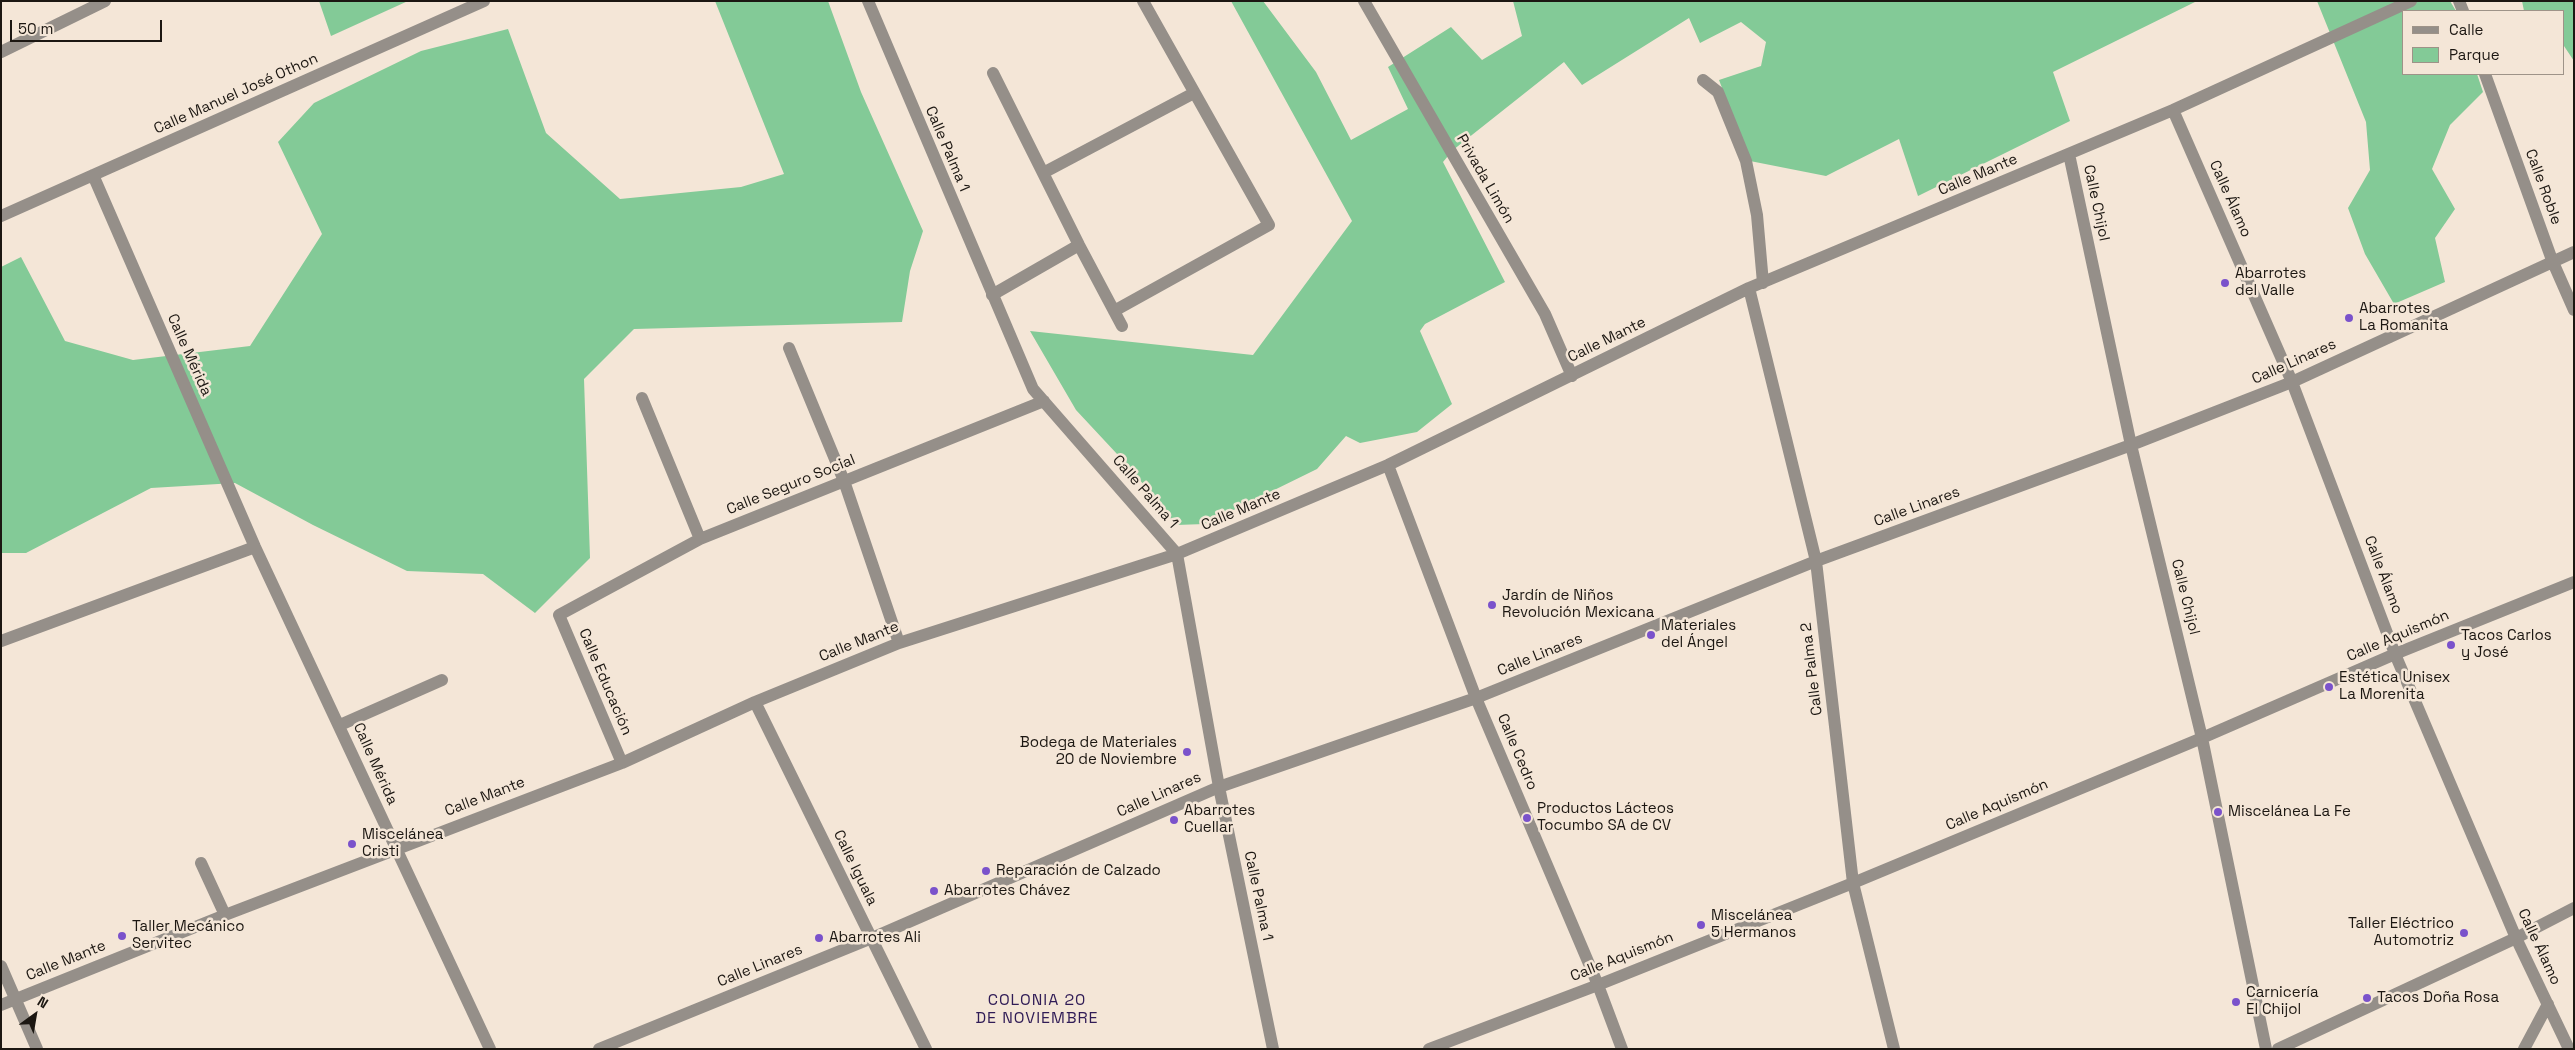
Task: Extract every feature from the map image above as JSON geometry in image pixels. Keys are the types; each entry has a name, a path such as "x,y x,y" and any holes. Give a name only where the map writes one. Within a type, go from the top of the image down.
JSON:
{"street":[{"path":"1,52 105,1"},
{"name":"Calle Manuel José Othon","path":"1,216 484,1"},
{"name":"Calle Palma 1","path":"868,1 1033,389 1177,554 1219,787 1274,1049"},
{"path":"1114,311 1269,225 1143,1"},
{"name":"Privada Limón","path":"1364,1 1545,314 1572,376"},
{"name":"Calle Mante","path":"1,1005 225,915 622,763 754,702 899,642 1177,554 1388,465 1749,288 2173,110 2411,1"},
{"path":"993,73 1079,245 1122,326"},
{"name":"Calle Roble","path":"2485,75 2552,260 2574,310"},
{"path":"1703,80 1718,92 1746,161 1757,215 1763,283"},
{"path":"1043,173 1194,93"},
{"name":"Calle Álamo","path":"2173,110 2292,382 2395,654 2516,938 2569,1049"},
{"name":"Calle Chijol","path":"2069,154 2132,445 2202,738 2266,1049"},
{"name":"Calle Mérida","path":"93,175 255,547 340,725 490,1049"},
{"path":"992,295 1079,245"},
{"name":"Calle Linares","path":"599,1049 872,938 1219,787 1476,698 1816,561 2132,445 2292,382 2552,260 2574,252"},
{"name":"Calle Palma 2","path":"1749,288 1816,561 1853,883 1894,1049"},
{"path":"790,348 844,481 899,642"},
{"path":"642,398 700,539"},
{"name":"Calle Seguro Social","path":"558,614 700,539 1044,401"},
{"name":"Calle Cedro","path":"1388,465 1476,698 1598,985 1622,1049"},
{"path":"1,641 255,547"},
{"name":"Calle Aquismón","path":"1430,1049 1598,985 1853,883 2202,738 2395,654 2574,582"},
{"name":"Calle Educación","path":"558,614 622,763"},
{"path":"340,725 442,680"},
{"name":"Calle Iguala","path":"754,702 926,1049"},
{"path":"201,863 225,915"},
{"path":"2278,1049 2516,938 2574,908"},
{"path":"1,966 37,1049"},
{"path":"2524,1049 2548,1004"}],"green space":[{"path":"319,1 408,1 331,36"},
{"path":"715,1 828,1 861,92 923,231 910,271 902,322 634,329 584,379 590,558 535,613 483,574 407,571 313,525 235,483 151,488 26,553 1,553 1,267 21,257 65,341 133,360 250,346 322,234 278,142 314,103 421,51 508,29 546,133 620,199 741,187 784,174"},
{"path":"1231,1 1263,1 1316,72 1351,140 1408,109 1388,67 1451,27 1482,60 1522,36 1513,1 2197,1 2053,72 2070,121 1918,196 1899,139 1826,176 1750,161 1719,80 1761,66 1766,42 1741,22 1700,43 1689,18 1582,85 1564,62 1453,150 1443,162 1505,282 1425,324 1420,331 1452,404 1417,432 1360,443 1346,436 1317,469 1205,524 1176,525 1131,469 1076,410 1030,331 1253,355 1352,221"},
{"path":"2317,1 2450,1 2455,10 2402,10 2402,75 2477,75 2483,92 2450,125 2432,169 2455,209 2435,238 2445,282 2394,304 2365,254 2348,208 2370,170 2366,122"},
{"path":"2522,1 2574,1 2574,61 2565,48 2565,10 2524,10"}],"place":[{"name":"Abarrotes del Valle","path":"2225,283"},
{"name":"Abarrotes La Romanita","path":"2349,318"},
{"name":"Jardín de Niños Revolución Mexicana","path":"1492,605"},
{"name":"Materiales del Ángel","path":"1651,635"},
{"name":"Tacos Carlos y José","path":"2451,645"},
{"name":"Estética Unisex La Morenita","path":"2329,687"},
{"name":"Bodega de Materiales 20 de Noviembre","path":"1187,752"},
{"name":"Miscelánea La Fe","path":"2218,812"},
{"name":"Productos Lácteos Tocumbo SA de CV","path":"1527,818"},
{"name":"Abarrotes Cuellar","path":"1174,820"},
{"name":"Miscelánea Cristi","path":"352,844"},
{"name":"Reparación de Calzado","path":"986,871"},
{"name":"Abarrotes Chávez","path":"934,891"},
{"name":"Miscelánea 5 Hermanos","path":"1701,925"},
{"name":"Taller Eléctrico Automotriz","path":"2464,933"},
{"name":"Taller Mecánico Servitec","path":"122,936"},
{"name":"Abarrotes Ali","path":"819,938"},
{"name":"Tacos Doña Rosa","path":"2367,998"},
{"name":"Carnicería El Chijol","path":"2236,1002"}],"district":[{"name":"COLONIA 20 DE NOVIEMBRE","path":"1037,1010"}]}
